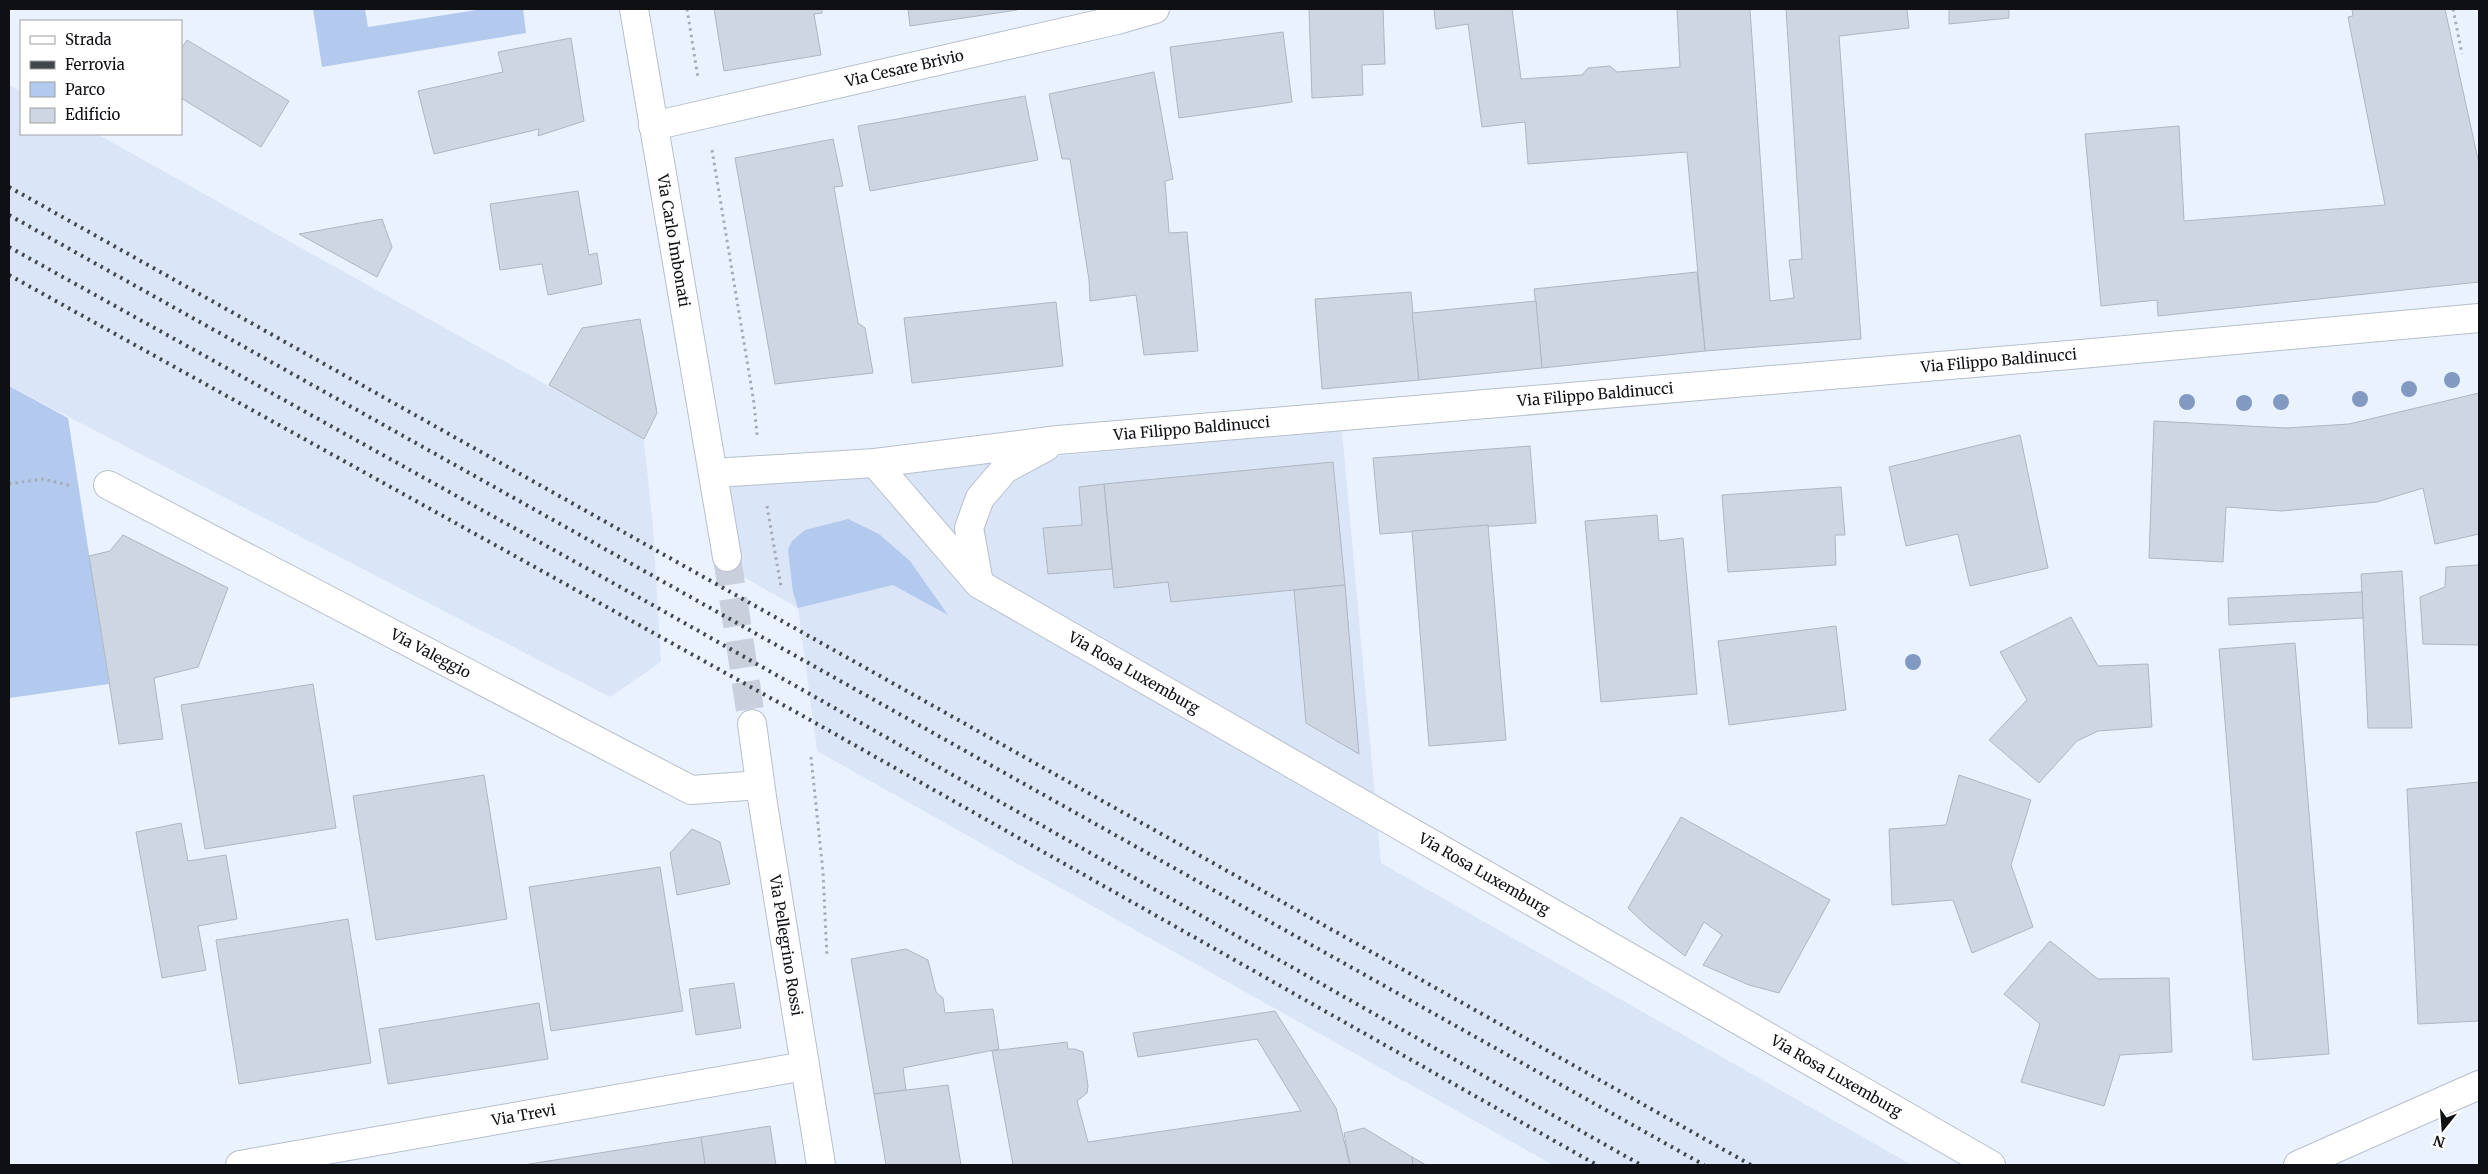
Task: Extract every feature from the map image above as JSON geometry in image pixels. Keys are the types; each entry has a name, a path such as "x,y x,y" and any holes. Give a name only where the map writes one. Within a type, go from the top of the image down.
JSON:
{"street":[{"name":"Via Carlo Imbonati","path":"634,9 712,474"},
{"name":"Via Cesare Brivio","path":"653,126 1117,20 1155,9"},
{"name":"Via Filippo Baldinucci","path":"712,474 875,463 1058,440 2082,354 2479,318"},
{"path":"979,584 970,528 980,498 1005,470 1058,440"},
{"name":"Via Rosa Luxemburg","path":"875,463 979,584 1991,1165"},
{"path":"712,474 727,557"},
{"name":"Via Valeggio","path":"108,485 691,790 760,785"},
{"name":"Via Pellegrino Rossi","path":"752,724 760,785 822,1165"},
{"name":"Via Trevi","path":"240,1165 805,1066"},
{"path":"2298,1165 2479,1085"}],"path":[{"path":"687,9 700,84"},
{"path":"2453,9 2462,54"},
{"path":"711,149 754,403 758,438"},
{"path":"9,484 43,479 94,491 108,485"},
{"path":"770,523 782,586"},
{"path":"811,757 824,872 827,962"}],"shaded area":[{"path":"9,85 20,91 20,135 99,135 644,439 653,527 661,662 610,697 9,386"},
{"path":"1342,430 1381,863 1912,1165 1553,1165 817,751 798,608 740,575 726,486"}],"green space":[{"path":"313,9 365,9 368,27 483,9 523,9 526,33 322,67"},
{"path":"9,386 68,418 109,684 9,698"},
{"path":"848,519 879,534 910,561 948,615 893,585 798,608 793,592 788,550 792,541 805,530"}],"building":[{"path":"714,9 822,9 822,13 814,14 821,55 724,71"},
{"path":"908,9 1017,9 1017,10 910,26"},
{"path":"1309,9 1383,9 1385,64 1362,65 1363,95 1312,98"},
{"path":"1434,9 1512,9 1521,79 1582,75 1588,68 1610,66 1617,72 1680,67 1677,9 1750,9 1770,301 1794,298 1789,260 1802,259 1786,9 1907,9 1909,28 1839,36 1861,339 1705,351 1687,152 1528,164 1525,122 1482,127 1468,24 1436,29"},
{"path":"1949,9 2009,9 2009,18 1949,24"},
{"path":"2352,9 2445,9 2479,164 2479,282 2158,316 2157,300 2101,306 2085,134 2179,126 2184,221 2385,205 2348,17 2353,16"},
{"path":"1283,32 1292,102 1179,118 1170,47"},
{"path":"571,38 584,121 538,136 539,129 434,154 418,91 503,72 498,52"},
{"path":"187,40 289,101 261,147 182,99 182,48"},
{"path":"1154,72 1173,179 1165,181 1169,233 1187,232 1198,351 1144,355 1136,295 1090,301 1089,280 1070,159 1062,159 1049,94"},
{"path":"1025,96 1038,160 870,191 858,126"},
{"path":"833,139 843,186 834,187 858,323 865,328 873,373 775,384 735,158"},
{"path":"578,191 589,255 597,253 602,284 548,295 542,264 500,270 490,204"},
{"path":"382,219 392,247 377,277 299,234"},
{"path":"1697,272 1705,351 1542,368 1534,289"},
{"path":"1411,292 1419,380 1322,389 1315,299"},
{"path":"1536,301 1542,368 1419,380 1412,313"},
{"path":"1056,302 1063,366 912,383 904,318"},
{"path":"640,319 657,413 644,439 549,385 582,328"},
{"path":"2479,393 2479,534 2435,544 2423,488 2377,502 2282,511 2226,507 2223,562 2149,558 2154,421 2286,428 2349,424"},
{"path":"2020,435 2048,568 1970,586 1958,534 1906,546 1889,467"},
{"path":"1530,446 1536,523 1380,534 1373,458"},
{"path":"1333,462 1345,585 1171,602 1168,582 1114,588 1104,484"},
{"path":"1104,484 1112,569 1048,574 1043,528 1082,525 1079,487"},
{"path":"1841,487 1845,535 1835,535 1836,565 1728,572 1722,495"},
{"path":"1657,515 1659,541 1683,538 1697,694 1601,702 1585,521"},
{"path":"1488,525 1506,740 1429,746 1412,531"},
{"path":"123,535 228,588 198,667 154,678 163,739 119,744 89,556 110,551"},
{"path":"2479,565 2479,645 2423,644 2420,597 2445,587 2446,567"},
{"path":"2402,571 2412,728 2368,728 2361,574"},
{"path":"1345,585 1359,754 1306,723 1294,590"},
{"path":"2362,592 2363,618 2229,625 2228,598"},
{"path":"2071,617 2098,666 2148,664 2152,727 2098,731 2077,741 2039,783 1989,740 2027,700 2000,652"},
{"path":"1836,626 1846,710 1729,725 1718,641"},
{"path":"2295,643 2329,1054 2253,1060 2219,649"},
{"path":"313,684 336,828 205,849 181,705"},
{"path":"484,775 507,919 376,940 353,796"},
{"path":"1959,775 2031,800 2011,865 2033,927 1972,953 1953,900 1892,905 1889,829 1946,825"},
{"path":"2479,782 2479,1021 2418,1024 2407,789"},
{"path":"1681,817 1830,900 1779,993 1749,985 1703,965 1722,935 1704,922 1685,956 1648,927 1628,908"},
{"path":"181,823 188,861 226,855 237,919 198,926 206,970 162,978 136,832"},
{"path":"692,829 720,842 730,884 677,895 670,853"},
{"path":"660,867 683,1011 551,1031 529,887"},
{"path":"348,919 371,1063 239,1084 216,940"},
{"path":"2050,941 2098,979 2169,978 2172,1052 2120,1055 2104,1106 2021,1082 2040,1024 2004,994"},
{"path":"906,949 928,960 936,992 943,998 945,1013 993,1009 999,1049 903,1068 906,1090 874,1094 851,959"},
{"path":"734,983 741,1028 696,1035 689,989"},
{"path":"539,1003 548,1059 388,1084 379,1029"},
{"path":"1275,1011 1336,1108 1350,1165 1013,1165 992,1051 1067,1042 1068,1049 1083,1052 1088,1086 1087,1093 1077,1101 1088,1142 1301,1111 1257,1039 1138,1057 1133,1033"},
{"path":"948,1085 961,1165 886,1165 874,1094"},
{"path":"770,1126 776,1165 705,1165 701,1137"},
{"path":"1364,1128 1412,1157 1413,1165 1350,1165 1344,1133"},
{"path":"701,1137 705,1165 523,1165"},
{"path":"1412,1157 1426,1165 1413,1165"}],"tunnel":[{"path":"727,557 752,724"}],"railway":[{"path":"9,187 1751,1165"},
{"path":"9,215 1704,1165"},
{"path":"9,247 658,608 1641,1165"},
{"path":"9,275 812,721 1597,1165"}]}
